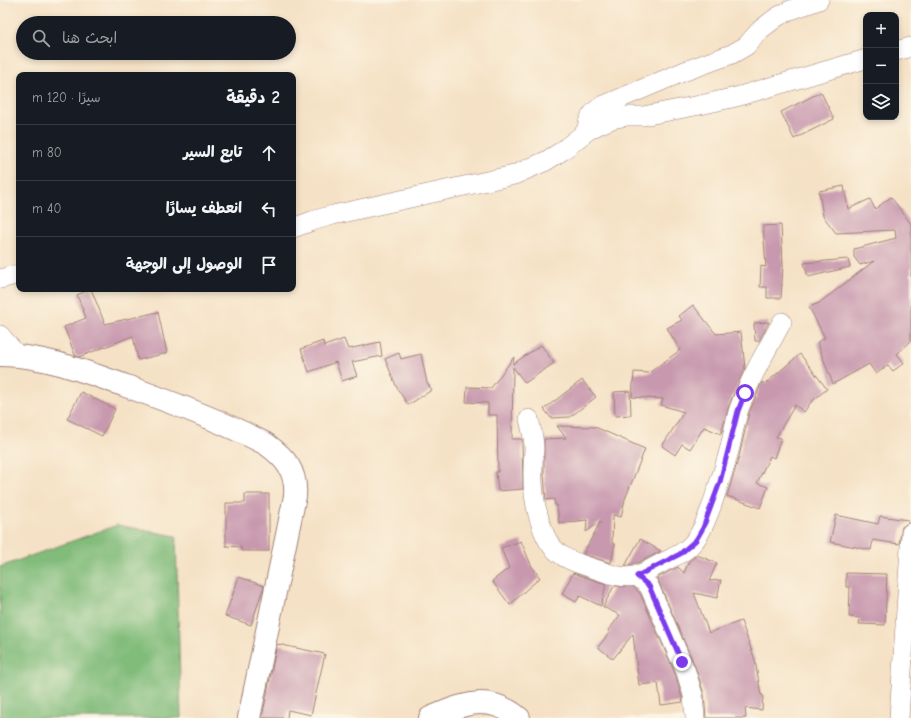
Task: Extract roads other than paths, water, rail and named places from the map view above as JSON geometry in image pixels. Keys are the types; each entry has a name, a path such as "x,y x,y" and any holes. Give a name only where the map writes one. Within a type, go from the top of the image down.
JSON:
{"main road":[{"path":"8,355 64,365 166,400 266,444 277,452 289,466 295,480 295,496 249,718"},
{"path":"430,718 461,705 481,702 501,707 519,718"}],"street":[{"path":"587,131 588,120 591,115 602,106 684,71 732,54 746,46 760,30 777,17 788,11 819,0"},
{"path":"899,50 911,47"},
{"path":"296,227 334,215 514,175 546,161 598,124 612,119 627,116 643,116 714,102 863,60"},
{"path":"0,279 16,275"},
{"path":"529,419 534,447 532,466 536,506 541,526 550,544 566,559 577,564 615,576 628,578 637,576 680,554 696,540 703,528 720,482 738,411 760,360 782,322"},
{"path":"0,335 8,355"},
{"path":"899,718 911,533"},
{"path":"637,576 649,586 686,672 693,695 695,718"}]}
